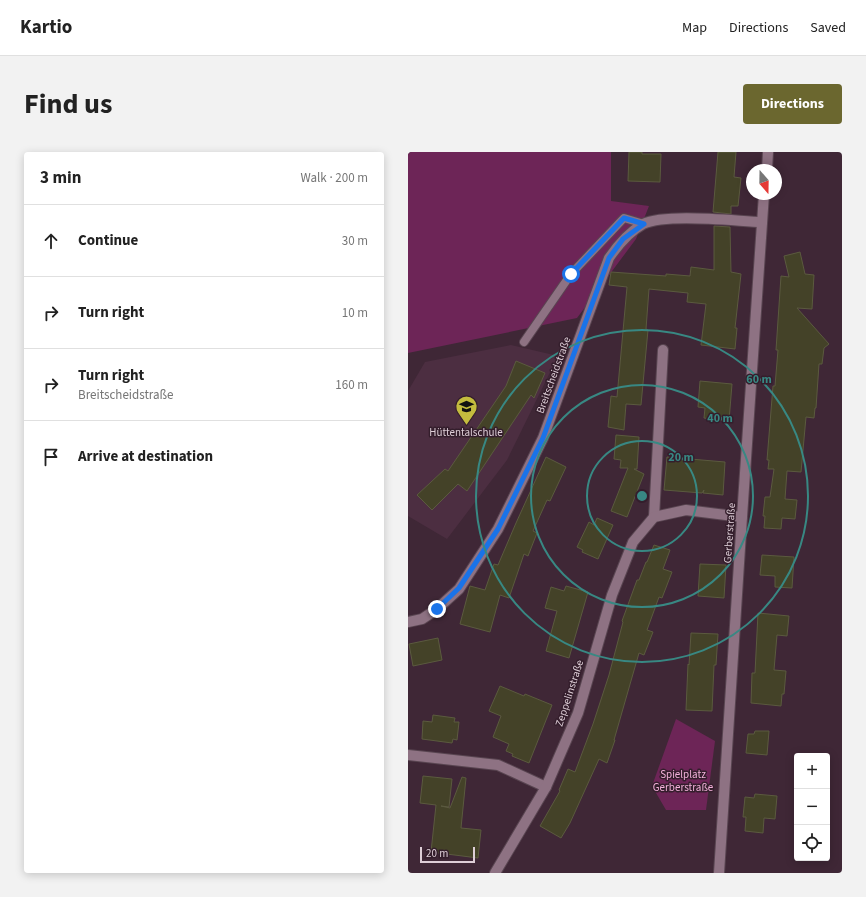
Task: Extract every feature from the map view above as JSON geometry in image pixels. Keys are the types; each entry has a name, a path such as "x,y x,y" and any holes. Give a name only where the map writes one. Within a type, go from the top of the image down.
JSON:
{"street":[{"path":"767,164 768,152"},
{"name":"Gerberstraße","path":"719,873 764,200"},
{"name":"Breitscheidstraße","path":"408,622 422,619 437,609 459,588 498,529 543,438 609,258 623,239 644,224 664,220 686,218 762,222"},
{"path":"663,350 654,517 686,510 742,517"},
{"name":"Zeppelinstraße","path":"495,873 546,787 578,713 612,595 633,542 654,517"},
{"path":"408,755 498,765 546,787"}],"lane":[{"path":"524,342 571,274 624,218 644,224"}],"shaded area":[{"name":"Hüttentalschule","path":"511,345 558,356 507,460 447,539 408,516 408,391 425,362"}],"green space":[{"path":"408,152 611,152 611,201 649,206 636,239 577,318 408,353"},
{"name":"Spielplatz Gerberstraße","path":"676,719 715,741 706,810 666,810 652,786"}],"building":[{"path":"629,152 661,154 660,182 628,181"},
{"path":"718,152 736,152 734,177 741,178 738,206 731,206 731,214 713,212"},
{"path":"714,226 730,227 731,272 741,274 735,328 737,328 735,349 701,345 706,304 687,302 688,293 649,289 646,329 648,330 641,405 626,404 624,430 608,427 611,396 617,397 627,287 609,285 611,272 666,276 666,274 690,276 691,267 714,270"},
{"path":"800,252 805,274 814,275 812,309 797,308 829,344 824,348 822,364 819,364 814,418 806,417 801,472 787,471 785,499 797,500 795,519 782,518 781,529 764,528 765,516 763,516 765,497 770,497 774,469 768,469 769,460 767,460 773,386 775,386 778,350 776,350 781,276 789,277 784,256"},
{"path":"516,361 545,373 534,398 531,395 467,491 458,484 432,510 417,495 445,469 448,471 506,386"},
{"path":"700,381 732,384 729,421 704,418 705,408 698,407"},
{"path":"616,435 639,437 637,469 634,469 644,474 627,517 611,511 628,468 620,468 621,460 614,459"},
{"path":"546,457 566,467 550,501 547,500 533,531 537,533 528,556 524,554 509,598 500,595 490,632 460,624 470,586 485,590 494,564 498,565"},
{"path":"667,457 725,462 723,495 703,493 704,490 702,493 664,490"},
{"path":"597,518 613,525 598,559 582,552 583,550 577,547 589,522 594,525"},
{"path":"654,545 670,550 663,569 672,572 662,598 659,597 647,630 653,632 644,655 639,653 615,740 607,763 599,759 570,823 561,838 540,826 560,791 559,790 568,769 575,772 609,675 623,622 622,621 637,580 639,580"},
{"path":"762,555 794,557 792,588 775,587 775,576 760,575"},
{"path":"700,564 726,565 724,598 698,596"},
{"path":"566,586 588,592 569,658 546,651 557,611 545,608 551,587 564,591"},
{"path":"758,613 789,616 787,636 777,635 774,670 786,671 784,694 782,694 781,706 751,703 752,673 755,673"},
{"path":"691,633 718,634 716,665 714,665 712,711 686,710"},
{"path":"438,638 442,660 413,666 409,644"},
{"path":"500,686 552,705 529,763 512,756 513,754 506,751 509,744 493,737 501,716 489,711"},
{"path":"433,715 455,718 454,722 459,722 457,740 453,739 452,743 422,739 423,721 432,722"},
{"path":"755,731 769,731 767,755 746,753 748,734 754,734"},
{"path":"423,776 452,779 449,807 441,806 450,808 462,777 466,778 461,828 481,830 478,858 431,852 436,805 420,803"},
{"path":"755,794 777,796 775,819 764,818 763,833 745,831 746,817 743,817 745,797 754,798"}],"place":[{"name":"Hüttentalschule","path":"466,426"}],"route":[{"path":"437,609 459,588 498,529 543,438 609,258 623,239 644,224 624,218 571,274"}]}
